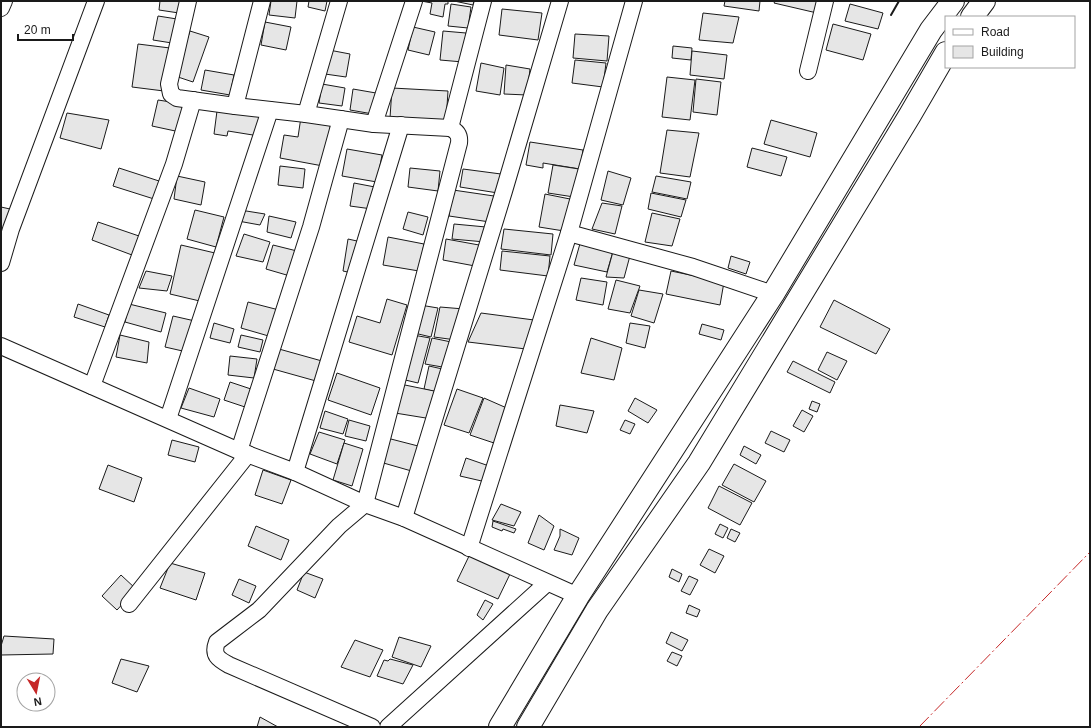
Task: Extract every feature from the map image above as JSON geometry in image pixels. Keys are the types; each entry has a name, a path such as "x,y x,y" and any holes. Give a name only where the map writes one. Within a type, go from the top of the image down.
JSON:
{"highway":[{"path":"500,727 578,596 773,294 931,30 953,1"},
{"path":"973,16 984,1"},
{"path":"528,727 597,610 703,457 878,169 945,55"}],"street":[{"path":"1,8 4,1"},
{"path":"1,263 11,229 96,1"},
{"path":"188,1 169,84 171,94 177,98 374,124 450,128 456,131 460,137 460,143 365,504 339,526 259,610 217,642 215,648 216,655 225,663 372,727"},
{"path":"235,106 262,1"},
{"path":"306,114 339,1"},
{"path":"374,124 414,1"},
{"path":"450,128 483,1"},
{"path":"404,518 507,183 560,1"},
{"path":"469,548 569,233 634,1"},
{"path":"808,71 825,1"},
{"path":"92,386 174,164 193,100"},
{"path":"168,419 270,110"},
{"path":"129,604 244,452 311,228 341,119"},
{"path":"295,472 401,125"},
{"path":"569,233 694,267 773,294"},
{"path":"1,346 244,452 295,472 365,504 404,518 578,596"},
{"path":"388,727 547,583"}],"building":[{"path":"160,1 181,1 179,13 159,10"},
{"path":"271,1 297,1 295,18 269,15"},
{"path":"309,1 327,1 325,11 308,7"},
{"path":"421,1 448,1 448,4 445,4 443,17 430,14 432,3"},
{"path":"454,1 474,1 473,5"},
{"path":"725,1 760,1 759,11 724,6"},
{"path":"775,1 819,1 817,13 774,3"},
{"path":"451,4 471,7 468,28 448,26"},
{"path":"850,4 883,13 878,29 845,21"},
{"path":"502,9 542,13 538,40 499,35"},
{"path":"703,13 739,17 733,43 699,40"},
{"path":"158,16 177,19 172,43 153,40"},
{"path":"265,22 291,27 286,50 261,45"},
{"path":"833,24 871,34 863,60 826,50"},
{"path":"413,27 435,32 429,55 408,50"},
{"path":"190,31 209,37 193,82 175,76"},
{"path":"443,31 466,33 463,62 440,60"},
{"path":"575,34 609,36 607,61 573,58"},
{"path":"138,44 170,48 164,91 132,87"},
{"path":"673,46 692,48 691,60 672,58"},
{"path":"329,50 350,54 346,77 325,74"},
{"path":"692,51 727,55 724,79 690,75"},
{"path":"575,60 606,63 603,87 572,83"},
{"path":"481,63 504,68 500,95 476,91"},
{"path":"506,65 530,69 527,95 504,94"},
{"path":"205,70 234,75 230,95 201,90"},
{"path":"667,77 695,80 690,120 662,117"},
{"path":"696,79 721,82 717,115 693,112"},
{"path":"322,84 345,88 342,106 319,103"},
{"path":"392,88 448,91 446,122 390,118"},
{"path":"353,89 376,93 373,114 350,110"},
{"path":"158,100 184,104 180,132 152,126"},
{"path":"217,111 263,111 259,136 228,131 227,136 214,134"},
{"path":"67,113 109,120 101,149 60,138"},
{"path":"301,117 331,123 323,166 280,158 284,135 298,137"},
{"path":"771,120 817,133 810,157 764,144"},
{"path":"667,130 699,133 690,177 660,173"},
{"path":"530,142 583,150 580,169 543,163 543,168 526,165"},
{"path":"752,148 787,157 781,176 747,167"},
{"path":"347,149 382,155 377,182 342,176"},
{"path":"553,165 579,169 574,197 548,193"},
{"path":"280,166 305,169 303,188 278,185"},
{"path":"119,168 159,181 154,199 113,186"},
{"path":"410,168 440,171 438,191 408,187"},
{"path":"463,169 501,174 498,193 460,187"},
{"path":"608,171 631,178 623,205 601,200"},
{"path":"177,176 205,182 201,205 174,199"},
{"path":"656,176 691,182 687,199 652,192"},
{"path":"354,183 375,187 372,209 350,206"},
{"path":"453,190 494,196 490,222 449,216"},
{"path":"651,193 686,200 681,217 648,209"},
{"path":"545,194 570,199 564,231 539,227"},
{"path":"602,203 622,206 615,234 592,229"},
{"path":"1,207 10,209 1,241"},
{"path":"195,210 224,217 216,247 187,239"},
{"path":"240,210 265,214 260,225 238,221"},
{"path":"408,212 428,217 423,235 403,229"},
{"path":"652,213 680,219 672,246 645,242"},
{"path":"269,216 296,222 291,238 267,232"},
{"path":"98,222 139,236 132,255 92,240"},
{"path":"454,224 486,227 485,242 452,239"},
{"path":"504,229 553,234 551,255 501,249"},
{"path":"244,234 270,242 263,262 236,256"},
{"path":"388,237 424,244 419,271 383,265"},
{"path":"348,239 357,241 352,273 343,271"},
{"path":"446,239 479,245 475,266 443,260"},
{"path":"581,240 614,248 607,272 574,265"},
{"path":"181,245 215,253 204,302 170,294"},
{"path":"273,245 297,251 290,276 266,269"},
{"path":"614,248 631,252 624,278 606,277"},
{"path":"502,251 550,256 548,276 500,270"},
{"path":"731,256 750,262 746,274 728,268"},
{"path":"146,271 172,276 167,291 139,288"},
{"path":"671,271 724,282 720,305 666,294"},
{"path":"581,278 607,282 603,305 576,300"},
{"path":"616,280 640,286 630,313 608,309"},
{"path":"639,290 663,294 654,323 631,316"},
{"path":"387,299 407,305 392,355 349,342 357,316 380,323"},
{"path":"834,300 890,329 876,354 820,327"},
{"path":"248,302 279,310 272,337 241,328"},
{"path":"78,304 109,315 105,327 74,317"},
{"path":"129,304 166,313 161,332 125,322"},
{"path":"420,305 438,308 431,337 410,332"},
{"path":"440,307 464,309 456,340 434,337"},
{"path":"481,313 534,320 526,349 468,342"},
{"path":"173,316 195,321 187,352 165,347"},
{"path":"214,323 234,329 230,343 210,338"},
{"path":"630,323 650,326 645,348 626,343"},
{"path":"702,324 724,330 721,340 699,334"},
{"path":"120,335 149,342 147,363 116,357"},
{"path":"241,335 263,340 260,352 238,347"},
{"path":"413,335 430,338 418,383 401,379"},
{"path":"432,338 456,343 448,368 425,364"},
{"path":"591,338 622,348 614,380 581,373"},
{"path":"279,349 322,361 316,381 273,369"},
{"path":"827,352 847,361 837,380 818,370"},
{"path":"230,356 257,359 254,378 228,375"},
{"path":"793,361 835,382 830,393 787,372"},
{"path":"429,366 447,370 441,393 424,389"},
{"path":"337,373 380,388 371,415 328,400"},
{"path":"230,382 251,389 245,407 224,400"},
{"path":"400,384 439,392 432,419 395,413"},
{"path":"189,388 220,399 214,417 181,408"},
{"path":"457,389 483,398 469,433 444,425"},
{"path":"484,398 509,409 497,444 470,435"},
{"path":"635,398 657,410 648,423 628,411"},
{"path":"812,401 820,404 817,412 809,409"},
{"path":"560,405 594,411 587,433 556,426"},
{"path":"802,410 813,416 804,432 793,426"},
{"path":"325,411 348,419 343,434 320,428"},
{"path":"349,420 370,426 366,441 345,436"},
{"path":"625,420 635,424 630,434 620,430"},
{"path":"771,431 790,440 784,452 765,443"},
{"path":"319,432 345,440 337,464 310,454"},
{"path":"387,438 422,447 415,472 380,462"},
{"path":"172,440 199,447 195,462 168,455"},
{"path":"344,443 363,449 352,486 333,480"},
{"path":"744,446 761,455 756,464 740,455"},
{"path":"466,458 492,467 486,482 460,476"},
{"path":"734,464 766,481 754,502 722,485"},
{"path":"108,465 142,478 134,502 99,489"},
{"path":"263,470 291,480 282,504 255,495"},
{"path":"719,486 752,503 740,525 708,508"},
{"path":"501,504 521,512 514,526 492,520"},
{"path":"539,515 554,526 544,550 528,543"},
{"path":"493,521 516,529 514,533 503,529 502,531 492,527"},
{"path":"720,524 728,528 723,538 715,534"},
{"path":"256,526 289,540 281,560 248,546"},
{"path":"560,529 579,538 572,555 554,550 560,536"},
{"path":"731,529 740,533 735,542 727,538"},
{"path":"709,549 724,556 715,573 700,565"},
{"path":"470,554 511,572 498,599 457,581"},
{"path":"170,563 205,573 196,600 160,588"},
{"path":"672,569 682,574 679,582 669,577"},
{"path":"304,572 323,579 315,598 297,590"},
{"path":"121,575 136,589 117,610 102,596"},
{"path":"689,576 698,580 690,595 681,591"},
{"path":"239,579 256,586 249,603 232,595"},
{"path":"485,600 493,604 483,620 477,615"},
{"path":"689,605 700,610 697,617 686,613"},
{"path":"671,632 688,640 682,651 666,643"},
{"path":"4,636 54,639 53,654 1,655 1,646"},
{"path":"399,637 431,646 421,667 392,657"},
{"path":"355,640 383,650 370,677 341,667"},
{"path":"672,652 682,656 677,666 667,661"},
{"path":"121,659 149,666 137,692 112,683"},
{"path":"390,659 413,665 403,684 377,676 384,660 388,661"},
{"path":"260,717 278,727 257,727"}],"wall":[{"path":"891,15 899,1"}],"power":[{"path":"919,727 1090,552"}]}
